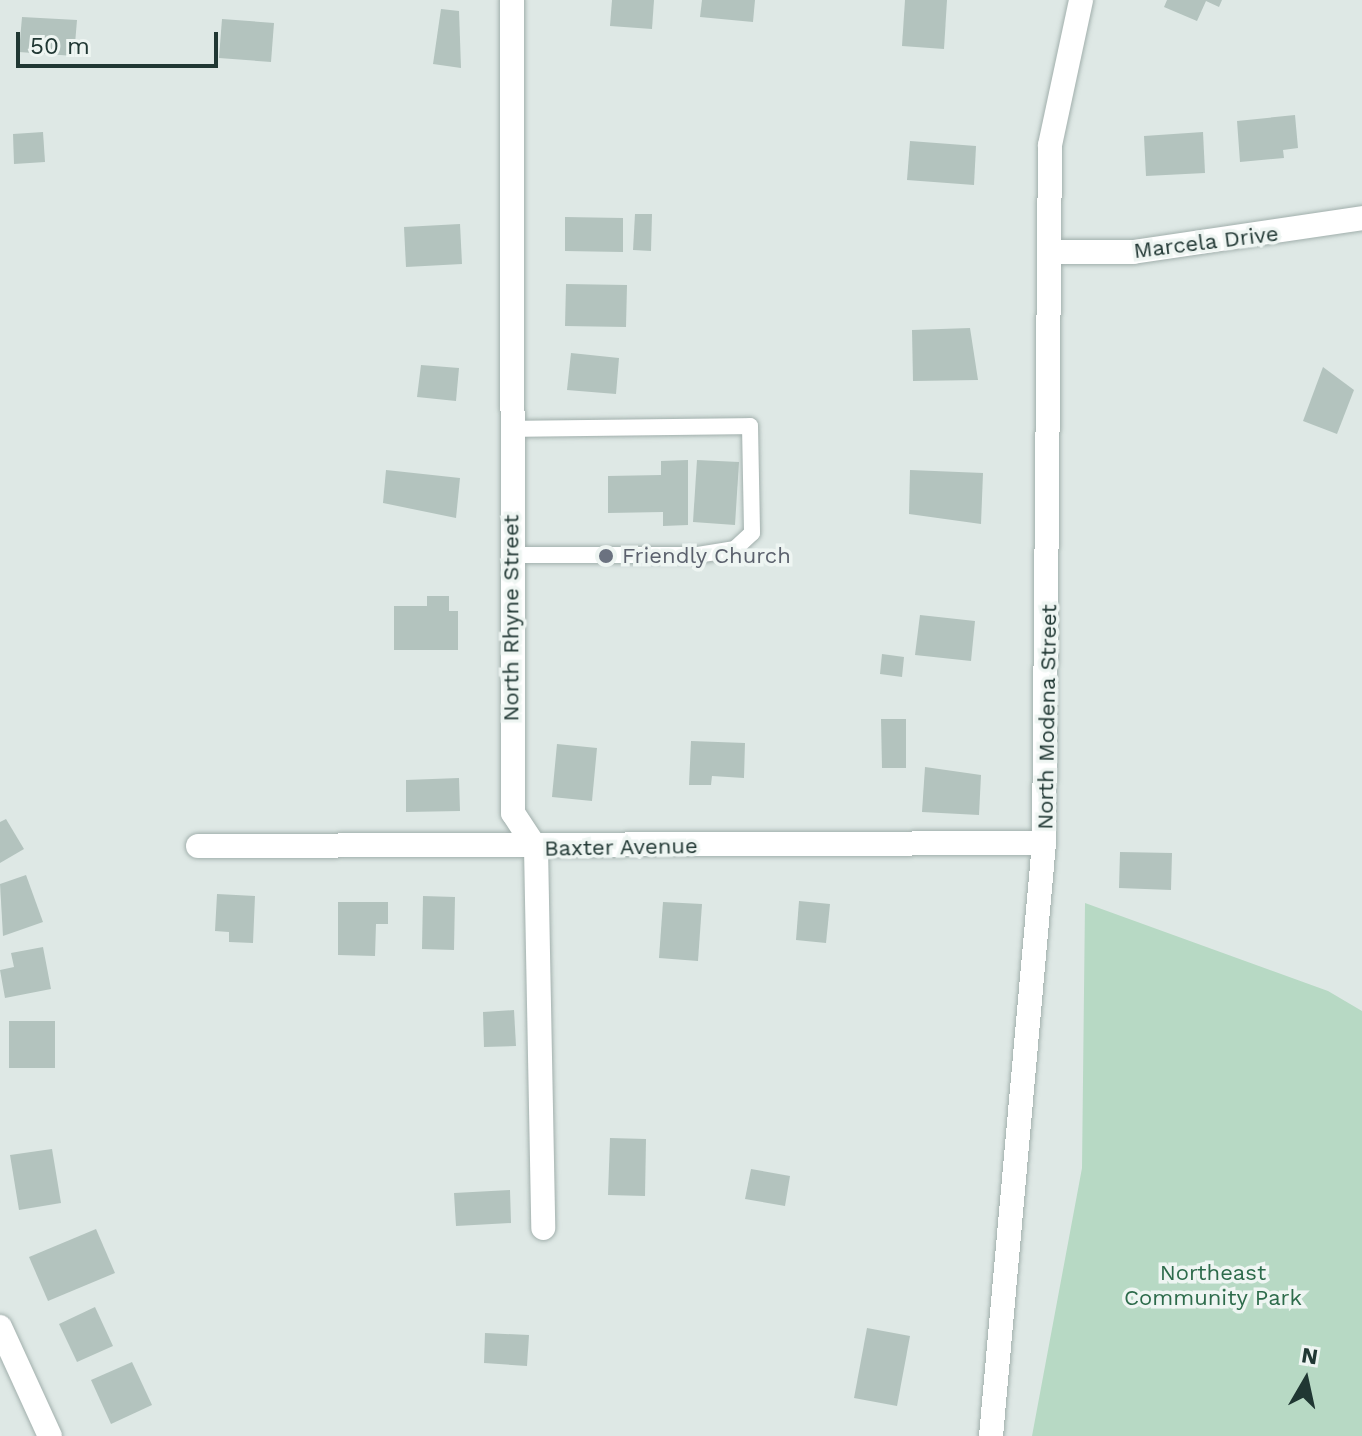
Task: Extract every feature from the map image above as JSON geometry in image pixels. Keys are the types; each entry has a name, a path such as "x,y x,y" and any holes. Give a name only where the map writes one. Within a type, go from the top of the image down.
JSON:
{"street":[{"name":"North Rhyne Street","path":"512,0 510,429 513,813 536,848"},
{"name":"North Modena Street","path":"991,1436 1044,843 1050,145 1081,0"},
{"name":"Marcela Drive","path":"1049,252 1133,252 1362,218"},
{"name":"Baxter Avenue","path":"198,846 536,848 1044,843"},
{"path":"536,848 543,1228"},
{"path":"0,1327 50,1436"}],"lane":[{"path":"510,429 750,426 752,533 735,549 696,555 511,555"}],"green space":[{"name":"Northeast Community Park","path":"1085,903 1328,991 1362,1011 1362,1436 1032,1436 1082,1168"}],"building":[{"path":"612,0 654,0 652,29 610,26"},
{"path":"702,0 755,0 753,22 700,17"},
{"path":"905,0 947,0 944,49 902,46"},
{"path":"1167,0 1222,0 1219,7 1206,1 1197,21 1164,7"},
{"path":"441,9 459,11 461,68 433,64"},
{"path":"22,17 77,20 74,56 19,52"},
{"path":"222,19 274,23 271,62 219,58"},
{"path":"1295,115 1298,148 1283,150 1284,158 1240,162 1237,121"},
{"path":"43,132 45,162 14,164 13,134"},
{"path":"1203,132 1205,173 1146,176 1144,136"},
{"path":"910,141 976,146 974,185 907,180"},
{"path":"635,214 652,214 651,251 633,250"},
{"path":"565,217 623,218 623,252 565,251"},
{"path":"460,224 462,264 406,267 404,227"},
{"path":"566,284 627,285 626,327 565,326"},
{"path":"970,328 978,380 913,381 912,330"},
{"path":"571,353 619,358 616,394 567,390"},
{"path":"421,365 459,368 456,401 417,397"},
{"path":"1323,367 1354,390 1337,434 1303,421"},
{"path":"688,460 688,525 663,526 663,512 608,513 608,476 661,475 661,461"},
{"path":"697,460 739,462 735,525 693,522"},
{"path":"386,470 460,478 456,518 383,503"},
{"path":"910,470 983,473 981,524 909,514"},
{"path":"427,596 449,596 449,611 458,611 458,650 394,650 394,606 427,606"},
{"path":"920,615 975,621 971,661 915,655"},
{"path":"882,654 904,657 902,677 880,674"},
{"path":"881,719 906,719 906,768 882,768"},
{"path":"691,741 745,743 744,778 712,776 711,785 689,785"},
{"path":"557,744 597,748 592,801 552,797"},
{"path":"925,767 981,775 979,815 922,812"},
{"path":"459,778 460,811 406,812 406,780"},
{"path":"6,819 24,849 0,863 0,822"},
{"path":"1120,852 1172,853 1171,890 1119,888"},
{"path":"26,875 43,922 3,936 0,884"},
{"path":"217,894 255,896 253,943 229,942 229,932 215,931"},
{"path":"423,896 455,897 454,950 422,949"},
{"path":"799,901 830,904 826,943 796,940"},
{"path":"338,902 388,902 388,924 376,924 375,956 338,955"},
{"path":"663,902 702,904 698,961 659,958"},
{"path":"43,947 51,989 5,998 0,970 14,967 11,953"},
{"path":"514,1010 516,1046 484,1047 483,1012"},
{"path":"9,1021 55,1021 55,1068 9,1068"},
{"path":"610,1138 646,1139 645,1196 608,1195"},
{"path":"52,1149 61,1203 19,1210 10,1155"},
{"path":"751,1169 790,1176 785,1206 745,1199"},
{"path":"510,1190 511,1223 456,1226 454,1193"},
{"path":"96,1229 115,1273 48,1301 29,1257"},
{"path":"95,1307 113,1346 77,1362 59,1324"},
{"path":"867,1328 910,1336 897,1406 854,1398"},
{"path":"485,1333 529,1335 527,1366 484,1363"},
{"path":"132,1362 152,1405 111,1424 91,1380"}],"place":[{"name":"Friendly Church","path":"606,556"}]}
